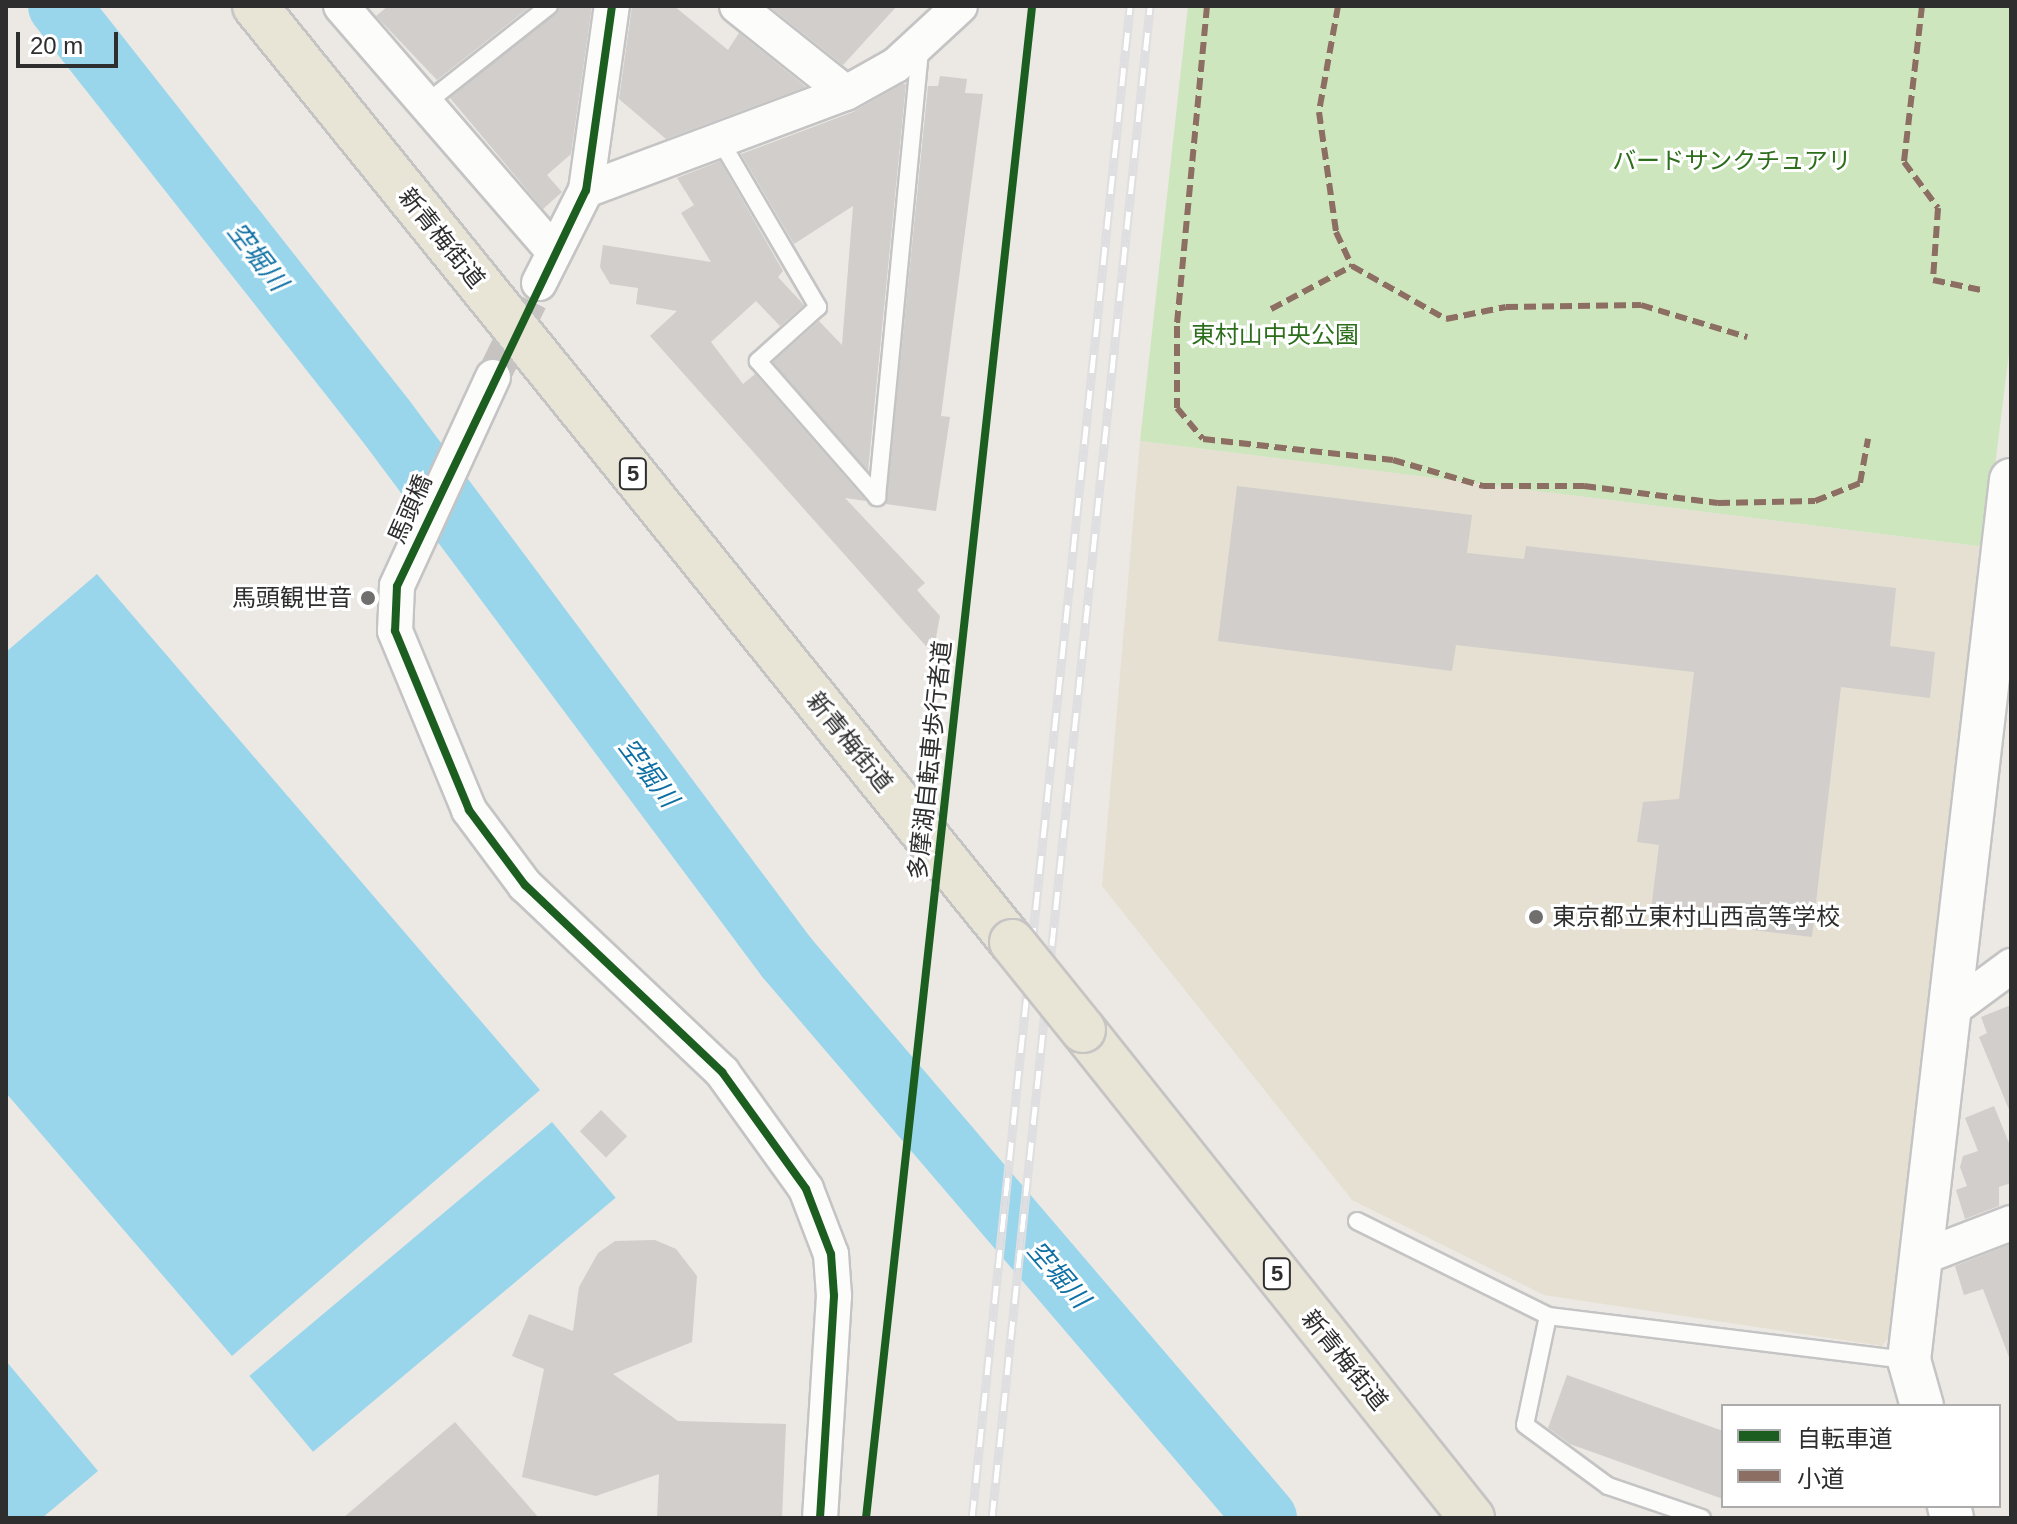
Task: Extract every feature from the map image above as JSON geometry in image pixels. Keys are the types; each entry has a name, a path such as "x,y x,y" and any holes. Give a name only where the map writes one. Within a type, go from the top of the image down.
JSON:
{"main road":[{"name":"新青梅街道","path":"255,6 1083,1030 1472,1518"}],"street":[{"path":"539,283 586,190 612,6"},
{"path":"737,6 846,93"},
{"path":"586,190 846,93 920,43 960,6"},
{"path":"350,9 425,104 554,252"},
{"name":"馬頭橋","path":"493,377 397,586 395,631 469,810 525,885 722,1072 806,1189 831,1254 834,1296 820,1518"},
{"path":"1921,1404 1909,1360 1946,1014 2005,581 2011,480"},
{"path":"1946,1014 2011,966"},
{"path":"1920,1258 2011,1223"}],"lane":[{"path":"425,104 549,6"},
{"path":"720,140 818,307 758,361 877,497 920,43"},
{"path":"1357,1221 1548,1316 1909,1360"},
{"path":"1548,1316 1525,1425 1608,1486 1702,1518"}],"shaded area":[{"name":"東京都立東村山西高等学校","path":"1140,441 1985,547 1895,1330 1882,1346 1544,1295 1352,1200 1102,886"}],"green space":[{"path":"1188,6 2011,6 2011,337 1985,547 1140,441"}],"water":[{"path":"97,574 540,1090 232,1356 6,1093 6,652"},
{"path":"552,1122 616,1198 313,1452 249,1376"},
{"path":"6,1361 98,1471 42,1518 6,1518"}],"building":[{"path":"388,6 531,6 437,80 376,16"},
{"path":"560,6 592,6 571,154 547,175 562,192 543,209 450,98"},
{"path":"632,6 674,6 728,50 739,33 806,87 666,139 619,99"},
{"path":"769,6 897,6 843,65"},
{"path":"940,76 967,79 965,93 983,94 941,416 950,417 936,511 886,504 928,86 938,86"},
{"path":"906,84 868,471 773,362 819,321 842,345 853,206 794,244 741,154 853,112"},
{"path":"720,161 783,271 778,277 804,305 780,326 756,301 711,342 743,384 755,374 866,501 845,498 925,583 917,590 940,616 933,654 650,336 677,311 636,304 638,288 610,284 600,267 603,245 711,262 681,213 694,205 677,178"},
{"path":"1237,486 1472,515 1467,553 1524,559 1526,546 1896,588 1890,646 1935,652 1930,698 1841,687 1812,937 1650,918 1659,845 1637,842 1643,802 1679,799 1694,672 1456,645 1452,671 1218,641"},
{"path":"2011,1005 2010,1112 1979,1037 1987,1033 1981,1017"},
{"path":"1994,1106 2011,1148 2011,1183 1999,1187 1999,1206 1965,1219 1956,1190 1967,1186 1960,1167 1963,1156 1978,1151 1965,1118"},
{"path":"601,1110 627,1136 606,1157 580,1131"},
{"path":"655,1240 676,1249 697,1276 692,1342 613,1374 678,1421 786,1424 782,1518 657,1518 659,1474 596,1496 522,1477 544,1369 512,1356 529,1314 573,1331 579,1287 598,1253 615,1241"},
{"path":"2011,1244 2009,1357 1983,1289 1964,1295 1955,1266"},
{"path":"1567,1375 1721,1430 1721,1498 1570,1444 1548,1428"},
{"path":"455,1422 539,1518 343,1518"}],"waterway":[{"name":"空堀川","path":"59,6 386,421 787,958 1266,1518"}],"tunnel":[{"path":"493,377 539,283"}],"railway":[{"path":"972,1518 1130,6"},
{"path":"992,1518 1150,6"}],"marked path":[{"path":"1207,6 1177,326 1177,408 1203,439 1393,460 1483,486 1584,486 1718,503 1815,501 1860,483 1868,439"},
{"path":"1338,6 1319,112 1336,232 1352,266 1446,319 1506,307 1641,305 1747,337"},
{"path":"1922,6 1904,162 1938,208 1933,280 1981,290"},
{"path":"1271,309 1352,266"}],"cycle path":[{"path":"612,6 586,190 397,586 395,631 469,810 525,885 722,1072 806,1189 831,1254 834,1296 820,1518"},
{"name":"多摩湖自転車歩行者道","path":"866,1518 1032,6"}],"place":[{"name":"馬頭観世音","path":"368,598"},
{"name":"東京都立東村山西高等学校","path":"1536,917"}],"park label":[{"name":"バードサンクチュアリ","path":"1732,161"},
{"name":"東村山中央公園","path":"1275,335"}]}
